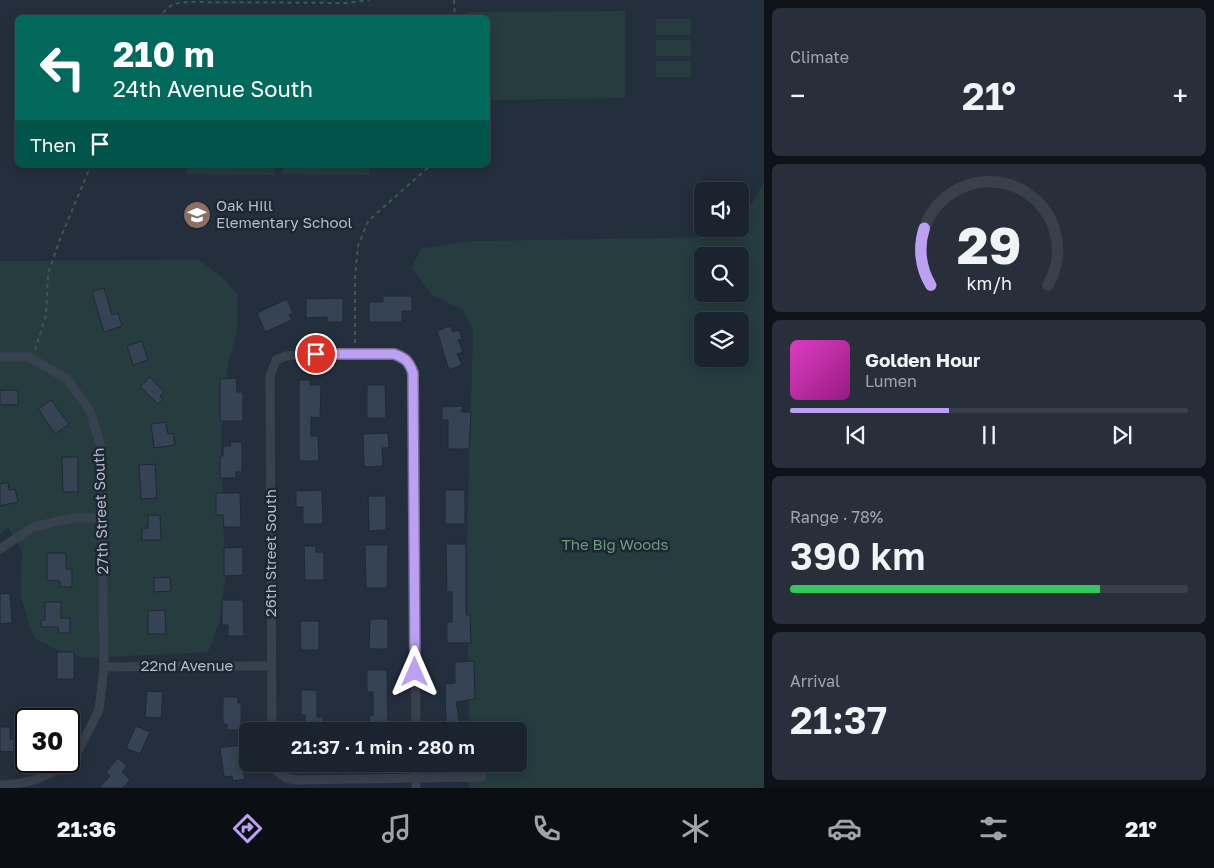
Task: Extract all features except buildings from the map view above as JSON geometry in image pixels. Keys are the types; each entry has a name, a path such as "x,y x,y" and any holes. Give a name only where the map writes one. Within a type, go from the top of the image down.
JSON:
{"street":[{"name":"26th Street South","path":"272,722 270,376 276,360 286,356 394,354 406,358 413,373 416,722"},
{"path":"0,357 29,357"},
{"name":"27th Street South","path":"29,357 67,379 90,411 101,447 104,667 99,710 80,747"},
{"path":"0,549 32,527 72,518 102,518"},
{"name":"22nd Avenue","path":"104,667 271,666"},
{"path":"278,772 286,778 296,780 482,777"},
{"path":"416,772 416,788"},
{"name":"27th Street South","path":"0,785 17,785 50,773"}],"path":[{"path":"160,15 173,4 187,2 350,3 369,0"},
{"path":"454,0 455,15"},
{"path":"29,357 36,349 46,315 48,274 53,258 90,167"},
{"path":"355,346 355,277 358,246 368,221 429,167"}],"green space":[{"path":"625,11 625,98 490,100 490,15 467,15 467,12"},
{"path":"656,19 691,19 691,35 656,35"},
{"path":"656,40 690,40 691,56 656,56"},
{"path":"656,61 691,61 691,77 656,77"},
{"path":"187,167 275,167 274,175 187,174"},
{"path":"282,167 370,167 369,175 282,174"},
{"name":"The Big Woods","path":"764,182 764,788 469,788 469,772 527,772 527,722 469,722 467,542 473,331 463,310 432,295 412,268 421,248 474,241 749,237 749,207"},
{"path":"199,260 222,277 238,296 237,331 228,364 221,436 225,578 219,623 208,652 85,658 62,652 34,638 21,598 22,551 8,527 0,534 0,261"}],"place":[{"name":"Oak Hill Elementary School","path":"197,215"}],"route":[{"path":"316,354 394,354 406,358 411,365 413,373 415,672"}]}
